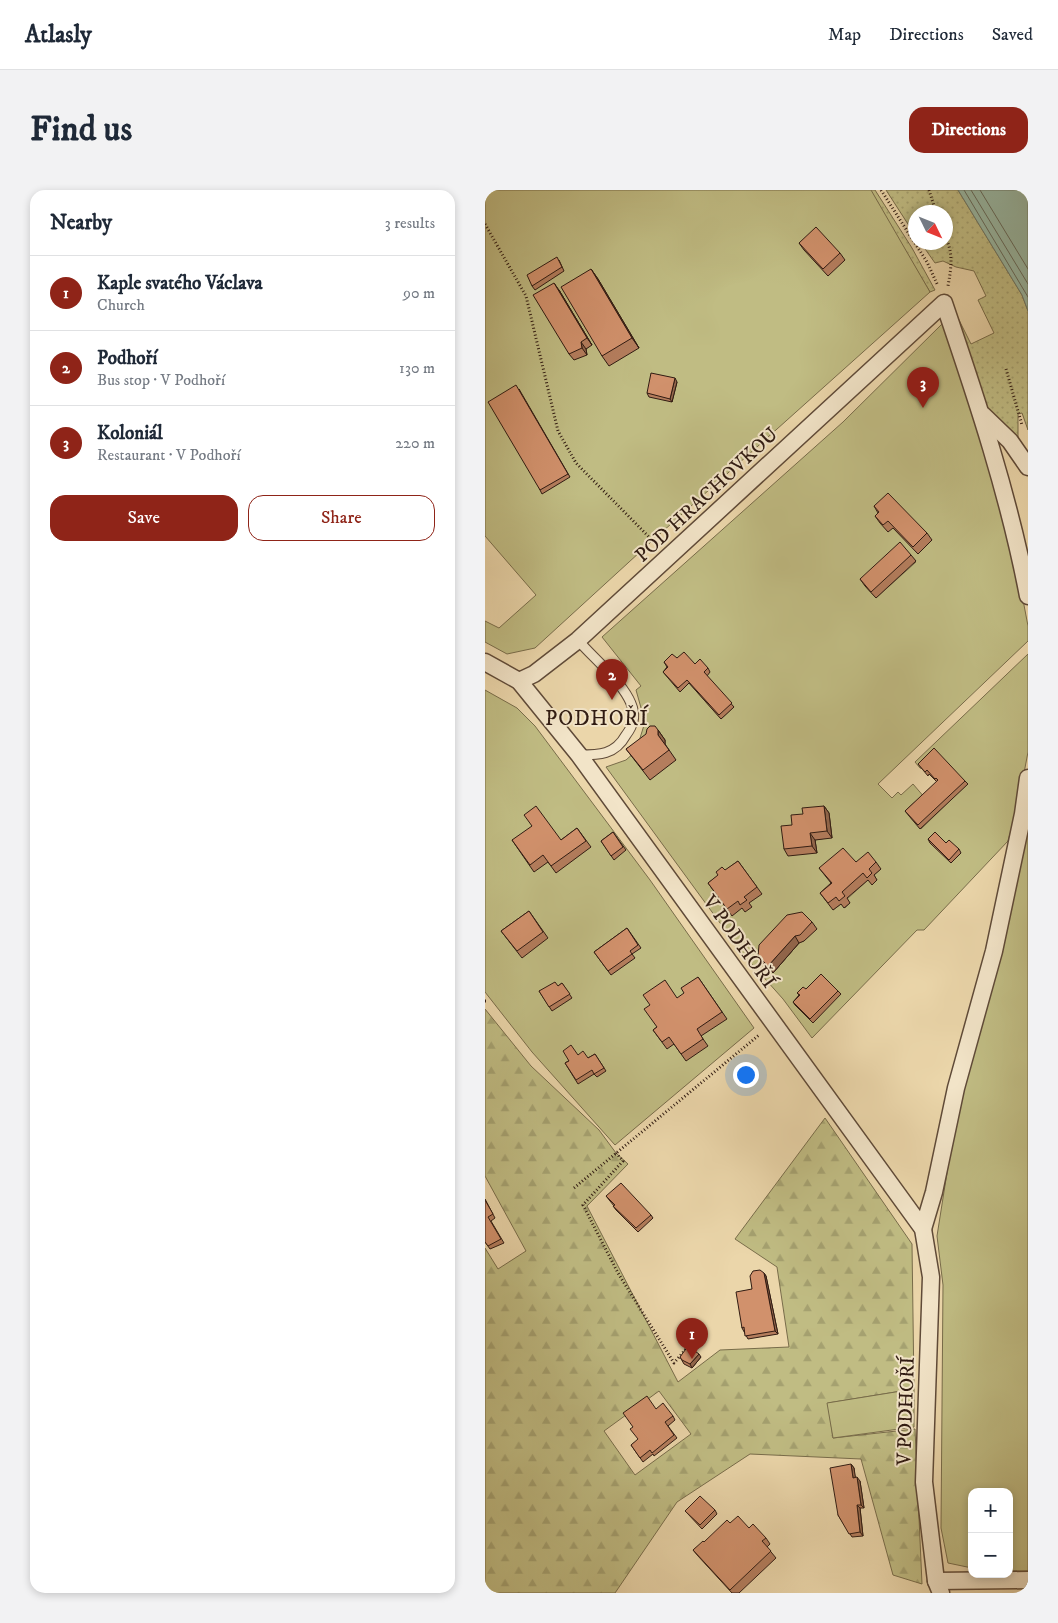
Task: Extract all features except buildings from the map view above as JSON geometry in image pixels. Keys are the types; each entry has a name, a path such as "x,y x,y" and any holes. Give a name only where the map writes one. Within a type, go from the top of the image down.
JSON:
{"street":[{"path":"944,303 982,414 1018,545 1028,596"},
{"name":"POD HRACHOVKOU","path":"519,681 534,674 578,640 944,303"},
{"path":"982,414 1010,441 1028,467"},
{"path":"485,662 519,681"},
{"name":"V PODHOŘÍ","path":"519,681 579,755 923,1229"},
{"name":"V PODHOŘÍ","path":"939,1587 924,1482 931,1277 923,1229 934,1192 956,1088 994,951 1023,814 1028,778"},
{"path":"939,1587 1028,1580"}],"lane":[{"path":"578,640 622,687 630,702 634,720 618,746 605,754 579,755"}],"path":[{"path":"881,190 927,262 944,303"},
{"path":"929,190 934,205"},
{"path":"485,224 526,296 558,431 576,463 669,557"},
{"path":"944,303 951,269 950,250"},
{"path":"1006,369 1023,429"},
{"path":"574,1188 773,1023"},
{"path":"616,1153 623,1161 583,1205 618,1274 674,1364 691,1343 700,1348"}],"green space":[{"path":"485,190 871,190 930,292 535,648 507,654 485,642 485,621 499,628 536,595 485,536","holes":["559,290 591,345 586,349"]},
{"path":"869,190 875,190 908,242 908,250 913,250 935,290 930,292"},
{"path":"886,190 958,190 1022,295 1028,311 1028,430 1022,413 1018,414 1018,440 979,400 956,314 971,344 994,333 978,300 986,296 974,271 956,267 943,261 935,263 926,250 953,250 953,205 908,205 908,224"},
{"path":"944,322 966,380 1019,579 1028,626 1028,641 878,784 892,798 898,792 901,795 913,784 925,798 908,815 921,829 967,784 920,768 915,762 1028,654 1028,752 1017,810 1008,841 924,930 917,930 812,1038 783,999 742,953 606,767 626,760 636,751 645,722 636,690 641,686 602,637 843,422","holes":["916,562 876,598 865,586","670,670 734,707 721,719 689,683","786,833 832,837 815,840 816,853","881,869 874,875 877,880 872,884 868,880 847,899 850,903 845,908 841,904 833,910 836,889","816,929 804,941 799,943 773,973 763,963 762,959"]},
{"path":"485,690 517,708 535,726 650,880 754,1028 615,1145 532,1052 485,992"},
{"path":"1028,816 1028,1571 1013,1571 1013,1488 968,1488 968,1567 948,1563 941,1528 943,1285 937,1236 952,1141"},
{"path":"485,1009 531,1066 599,1130 616,1153 628,1164 587,1206 678,1382 720,1350 789,1347 777,1267 735,1239 825,1118 912,1244 914,1389 828,1403 833,1438 915,1429 922,1584 893,1575 861,1459 750,1454 677,1502 615,1593 485,1593 485,1248 498,1269 526,1251 485,1176","holes":["659,1391 691,1434 635,1475 604,1431"]},
{"path":"914,1389 914,1427 833,1438 827,1403"}],"water":[{"path":"958,190 1028,190 1028,311 1022,295"}],"place":[{"name":"Koloniál","path":"923,408"},
{"name":"Podhoří","path":"612,700"},
{"name":"Kaple svatého Václava","path":"692,1359"}],"district":[{"name":"PODHOŘÍ","path":"597,718"}]}
